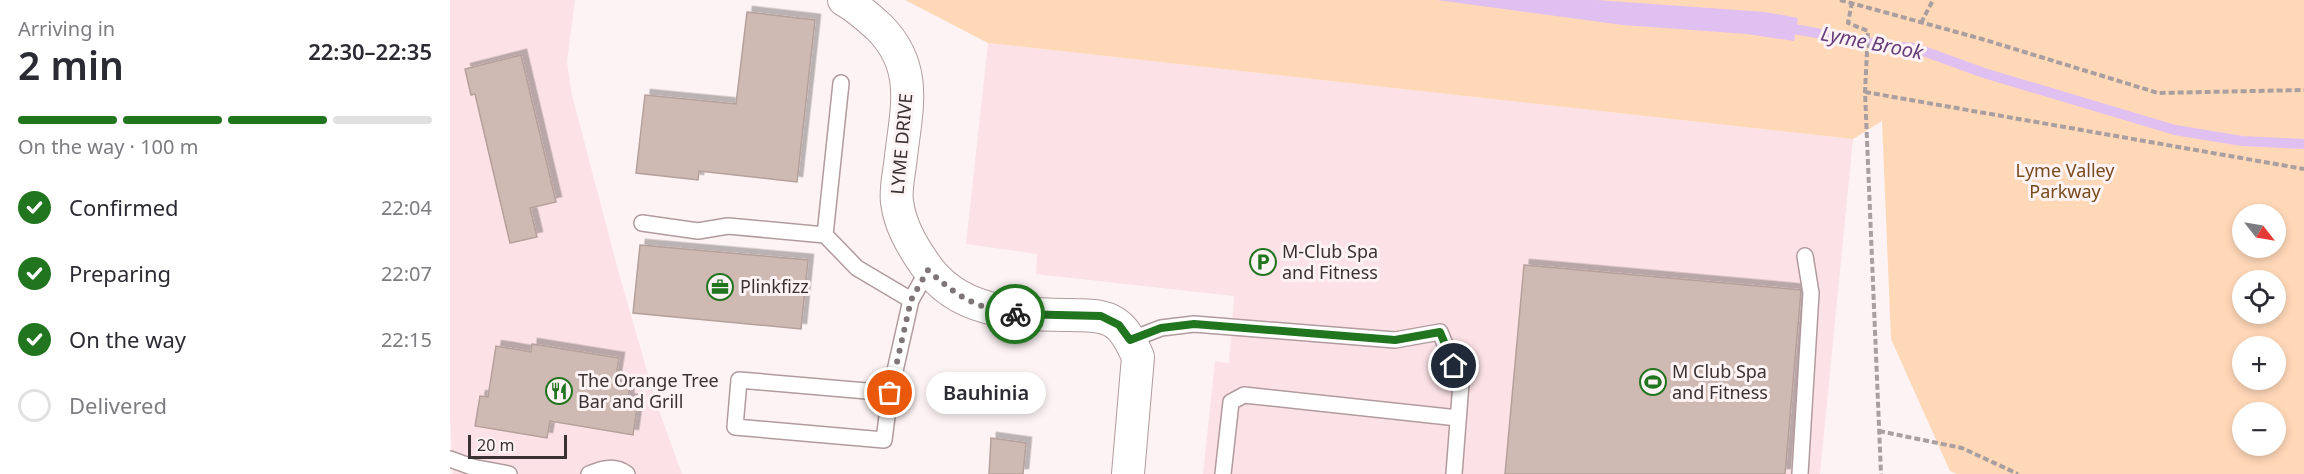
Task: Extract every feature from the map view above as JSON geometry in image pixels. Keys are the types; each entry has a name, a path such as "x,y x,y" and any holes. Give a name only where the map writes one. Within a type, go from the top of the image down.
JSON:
{"street":[{"name":"LYME DRIVE","path":"844,0 872,20 894,42 903,61 908,81 896,199 902,224 928,270 952,291 977,306 1014,314 1101,316 1119,325 1130,340"},
{"path":"1128,474 1138,357 1130,340"}],"lane":[{"path":"825,236 841,83"},
{"path":"642,223 698,231 728,226 825,236 857,268 911,300"},
{"path":"1800,474 1811,294 1806,256"},
{"path":"890,393 739,380 735,427 884,440 890,393 911,300 928,270"},
{"path":"1130,340 1161,328 1194,324 1395,340 1440,332 1461,383 1454,474"},
{"path":"1223,474 1231,402 1244,395 1458,418"},
{"path":"450,459 472,471 509,474"},
{"path":"590,474 600,469 614,468 627,474"}],"path":[{"path":"1840,0 1982,39 2158,93 2304,90"},
{"path":"1921,23 1933,0"},
{"path":"1852,2 1848,24 1868,31 1865,92 1881,474"},
{"path":"1865,92 2304,169"},
{"path":"1879,431 1962,448 2018,474"}],"shaded area":[{"path":"450,0 575,0 567,62 572,95 618,270 656,402 682,474 453,474 450,420"},
{"path":"1437,0 1596,0 1765,12 1798,18 1794,41 1747,34 1623,25"},
{"name":"M-Club Spa and Fitness","path":"988,43 1853,139 1820,474 1203,474 1215,361 1229,363 1234,296 1036,274 1037,254 966,244"}],"green space":[{"name":"Lyme Valley Parkway","path":"905,0 2304,0 2304,474 1957,474 1950,471 1891,339 1882,121 1853,139 988,43"}],"building":[{"path":"747,12 815,20 797,182 699,171 698,180 636,173 645,95 736,104"},
{"path":"521,55 556,202 530,208 537,237 510,243 475,94 471,95 465,69"},
{"name":"Plinkfizz","path":"640,245 808,260 801,329 633,313"},
{"name":"M Club Spa and Fitness","path":"1524,265 1801,290 1785,474 1505,474"},
{"name":"The Orange Tree Bar and Grill","path":"532,344 619,358 615,383 630,386 628,399 638,401 633,435 550,421 547,438 475,426 480,396 488,397 496,346 531,352"},
{"path":"991,438 1026,443 1023,474 989,474"}],"waterway":[{"name":"Lyme Brook","path":"1783,27 1888,46 1915,48 1984,73 2175,130 2242,141 2304,144"}],"way so far":[{"path":"890,393 911,300 928,270 952,291 977,306 1015,314"}],"place":[{"name":"M-Club Spa and Fitness","path":"1263,262"},
{"name":"Plinkfizz","path":"720,287"},
{"name":"M Club Spa and Fitness","path":"1653,382"},
{"name":"The Orange Tree Bar and Grill","path":"559,391"},
{"name":"Bauhinia","path":"890,393"}],"route":[{"path":"1015,314 1101,316 1119,325 1130,340 1161,328 1194,324 1395,340 1440,332 1454,366"}]}
